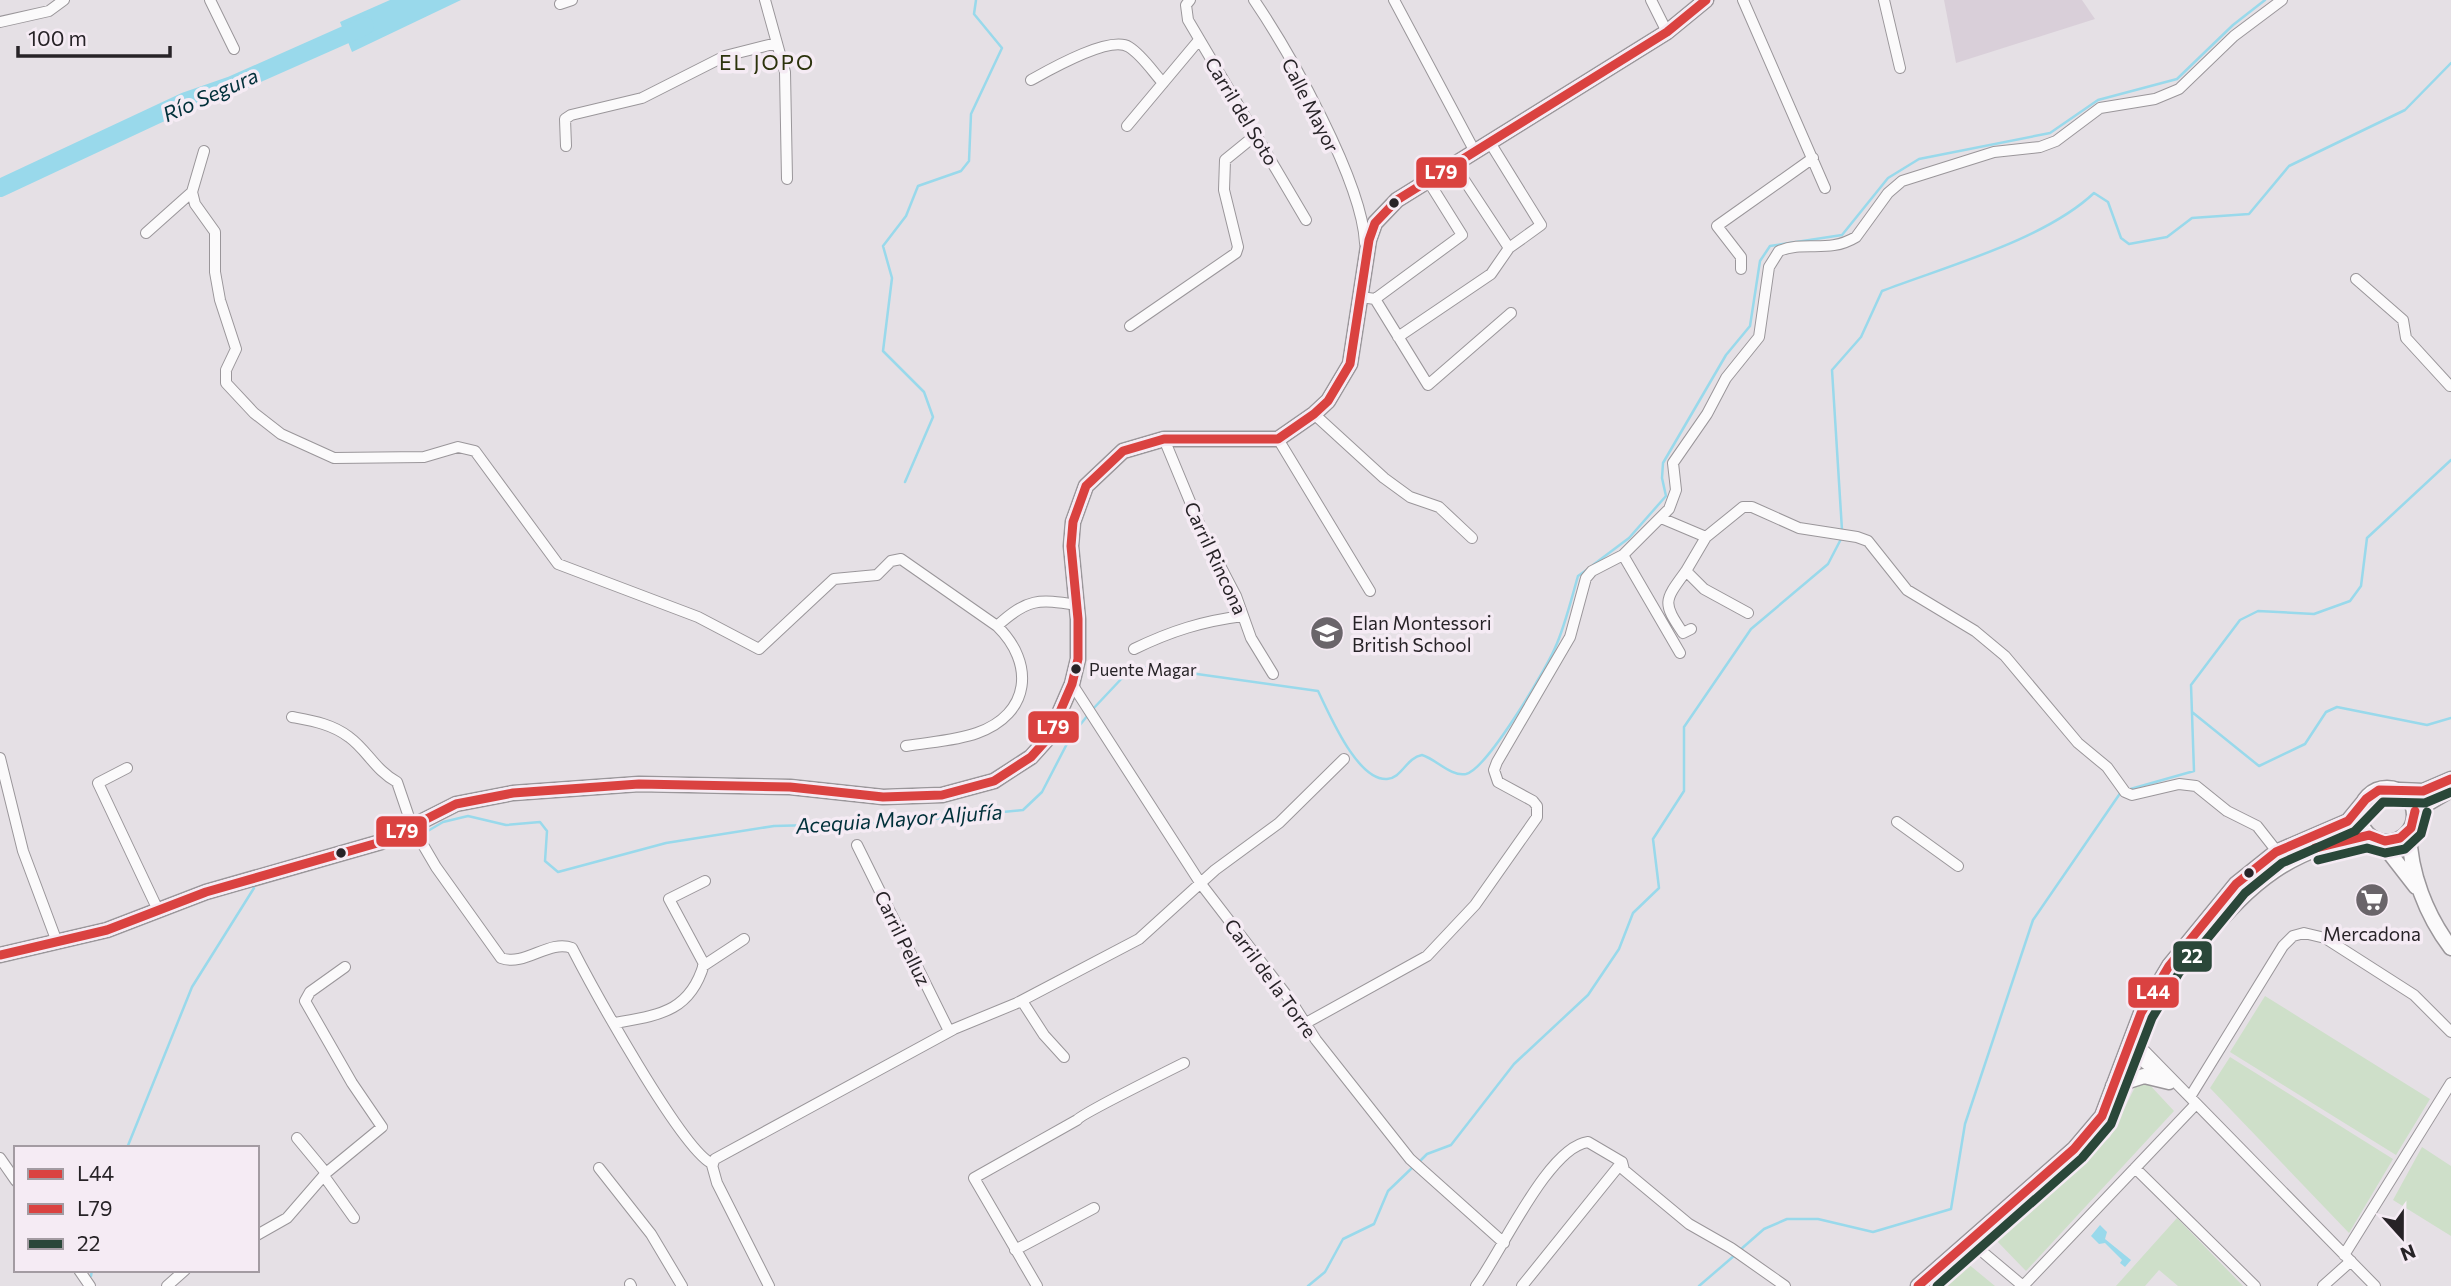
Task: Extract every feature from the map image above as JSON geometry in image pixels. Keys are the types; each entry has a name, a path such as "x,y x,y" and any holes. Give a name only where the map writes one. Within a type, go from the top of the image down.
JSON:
{"main road":[{"path":"0,955 107,930 206,892 416,833 456,804 513,793 639,784 790,787 883,797 942,795 968,790 1003,776 1031,757 1049,737 1072,684 1077,659 1077,605 1071,546 1073,522 1086,486 1123,451 1164,439 1279,439 1314,414 1328,401 1350,365 1368,298 1365,258 1371,230 1389,207 1427,179 1667,33 1706,0"},
{"path":"1918,1286 2074,1149 2102,1116 2146,1006 2237,899 2282,856 2348,821 2366,799 2379,790 2423,791 2451,779"},
{"path":"2395,789 2408,797 2415,811 2409,832 2410,851 2420,891"},
{"path":"2415,811 2451,790"},
{"path":"2366,799 2361,822 2420,891 2451,948"},
{"path":"2282,856 2317,847 2375,839 2396,841 2409,832"},
{"path":"2113,1086 2144,1076 2175,1085"}],"street":[{"path":"0,22 49,11 64,0"},
{"path":"210,0 234,49"},
{"path":"560,4 572,0"},
{"path":"765,0 785,72 787,179"},
{"name":"Carril del Soto","path":"1190,0 1186,13 1199,40 1306,220"},
{"name":"Calle Mayor","path":"1254,0 1327,129 1360,214 1365,258"},
{"path":"1394,0 1474,150"},
{"path":"1651,0 1667,33"},
{"path":"1743,0 1825,188"},
{"path":"1884,0 1900,68"},
{"path":"1306,1023 1427,956 1475,905 1532,824 1537,806 1498,782 1494,770 1570,637 1586,578 1592,571 1623,555 1661,518 1674,500 1673,463 1707,414 1726,378 1759,337 1769,267 1779,251 1798,247 1834,247 1849,241 1856,237 1888,193 1911,177 1994,152 2040,147 2056,141 2100,108 2171,93 2187,83 2234,36 2282,0"},
{"path":"1128,126 1199,40"},
{"path":"566,146 565,118 642,98 725,56 777,43"},
{"path":"1031,80 1067,60 1120,44 1132,49 1163,83"},
{"path":"1130,326 1236,253 1238,247 1224,190 1225,160 1256,134"},
{"path":"1398,337 1491,274 1509,248 1541,225 1489,141"},
{"path":"204,151 192,192 195,204 215,232 218,293 236,349 226,370 226,383 254,413 297,443 334,458 424,457 458,447 475,451 558,564 698,617 759,649 834,579 877,575 891,561 901,559 997,626 1012,640 1024,669 1024,682 1018,698 996,722 977,733 906,746"},
{"path":"1741,269 1741,257 1717,226 1813,158"},
{"path":"1453,163 1509,248"},
{"path":"1427,179 1462,235 1368,298 1398,337 1428,385 1511,313"},
{"path":"146,233 192,192"},
{"path":"1360,214 1370,217 1389,207"},
{"path":"2356,279 2403,320 2406,338 2450,386"},
{"path":"1314,414 1384,478 1410,497 1439,507 1472,538"},
{"name":"Carril Rincona","path":"1164,439 1182,486 1251,638 1273,674"},
{"path":"1279,439 1370,591"},
{"path":"1691,629 1683,633 1667,610 1667,597 1706,537 1743,507 1752,507 1799,528 1868,541 1907,590 1975,631 2005,656 2070,734 2107,767 2123,790 2132,794 2179,784 2196,786 2227,811 2257,826 2282,856"},
{"path":"1661,518 1706,537"},
{"path":"1623,555 1680,653"},
{"path":"1686,571 1704,589 1748,613"},
{"path":"997,626 1030,602 1042,600 1077,605"},
{"path":"1134,649 1172,631 1202,621 1243,616"},
{"name":"Carril de la Torre","path":"1072,684 1104,729 1201,884 1410,1158 1504,1243"},
{"path":"292,717 330,725 351,738 386,776 397,782 416,833 446,882 474,916 501,958 520,960 560,947 572,948 648,1082 696,1151 713,1164 721,1192 769,1286"},
{"path":"0,758 23,851 57,942"},
{"path":"713,1164 721,1154 949,1031 1022,1001 1139,939 1201,884 1279,823 1344,760"},
{"path":"127,768 98,783 158,910"},
{"path":"1897,822 1958,866"},
{"name":"Carril Pelluz","path":"857,845 949,1031"},
{"path":"703,966 668,899 705,881"},
{"path":"1985,1254 2023,1286 2135,1168 2193,1100 2283,946 2293,936 2304,933 2325,938 2414,995 2451,1032"},
{"path":"615,1023 653,1015 683,1003 690,997 703,966 744,939"},
{"path":"259,1234 272,1228 301,1206 325,1175 382,1127 352,1083 306,1001 310,992 345,967"},
{"path":"1022,1001 1044,1035 1064,1057"},
{"path":"2129,1043 2193,1100 2375,1286"},
{"path":"1037,1286 974,1178 1077,1120 1081,1113 1123,1097 1184,1063"},
{"path":"2323,1286 2348,1258 2451,1083"},
{"path":"297,1138 354,1218"},
{"path":"1476,1286 1534,1192 1555,1164 1574,1146 1594,1144 1622,1162 1624,1170 1689,1224 1731,1248 1785,1286"},
{"path":"0,1158 14,1178"},
{"path":"1522,1286 1622,1162"},
{"path":"599,1168 651,1234 682,1286"},
{"path":"2135,1168 2255,1286"},
{"path":"1015,1250 1094,1208"},
{"path":"167,1286 183,1272"}],"shaded area":[{"path":"1944,0 2082,0 2095,19 1956,63"}],"green space":[{"path":"2265,996 2430,1099 2396,1155 2230,1052"},
{"path":"2230,1057 2393,1159 2349,1233 2210,1088"},
{"path":"2148,1083 2174,1111 2026,1271 1995,1239 2110,1137 2135,1087"},
{"path":"2422,1147 2451,1166 2451,1236 2393,1200"},
{"path":"2177,1218 2243,1286 2178,1286 2159,1270 2145,1286 2116,1286"},
{"path":"1967,1263 1995,1286 1946,1286"}],"water":[{"path":"390,0 461,0 352,52 340,22"},
{"path":"2100,1225 2107,1232 2105,1239 2131,1260 2125,1267 2120,1263 2122,1260 2105,1243 2099,1244 2091,1236"}],"waterway":[{"path":"905,482 933,417 924,392 883,351 892,278 883,246 906,216 918,186 961,171 969,161 971,114 1002,48 974,14 976,0"},
{"name":"Acequia Mayor Aljufía","path":"1593,565 1629,538 1666,496 1662,478 1663,463 1726,355 1750,326 1760,261 1770,246 1842,235 1888,178 1919,159 2050,133 2098,100 2177,79 2233,25 2265,0"},
{"name":"Río Segura","path":"0,188 186,101 232,85 365,26"},
{"path":"1842,530 1832,370 1861,337 1882,291 2022,238 2049,225 2094,193 2108,202 2121,238 2129,244 2167,237 2192,218 2249,214 2289,166 2405,110 2451,63"},
{"path":"2127,790 2194,771 2191,685 2240,620 2258,611 2314,614 2350,601 2361,586 2367,538 2451,460"},
{"path":"1418,1163 1427,1154 1451,1145 1514,1064 1588,995 1619,949 1633,913 1659,888 1653,839 1684,791 1684,727 1751,629 1828,564 1841,539"},
{"name":"Acequia Mayor Aljufía","path":"1092,710 1124,676 1147,667 1318,691 1345,744 1365,769 1376,777 1392,778 1412,760 1422,755 1455,773 1466,774 1475,768 1501,738 1528,697 1559,640 1578,576 1588,569"},
{"path":"2192,712 2259,766 2305,744 2326,712 2337,707 2427,725 2451,718"},
{"name":"Acequia Mayor Aljufía","path":"421,835 443,822 468,816 506,825 540,822 547,831 545,861 558,872 666,843 774,826 890,823 1023,810 1042,792 1071,736 1088,715"},
{"path":"1740,1250 1764,1229 1787,1219 1818,1219 1873,1232 1951,1209 1965,1124 2033,920 2121,792"},
{"name":"Acequia Mayor Aljufía","path":"398,847 415,838"},
{"path":"128,1146 192,987 254,888"},
{"path":"1308,1286 1325,1272 1343,1239 1374,1224 1388,1191 1413,1167"},
{"path":"1699,1286 1735,1255"},
{"path":"91,1276 92,1272"}],"transit line":[{"name":"L79","path":"0,955 107,930 206,892 381,842 456,804 513,793 639,784 790,787 883,797 942,795 994,781 1031,757 1049,737 1072,684 1078,659 1078,619 1071,546 1073,522 1086,486 1123,451 1164,439 1278,439 1314,414 1328,401 1350,364 1369,240 1375,223 1397,200 1667,32 1706,0"},
{"name":"L44","path":"1918,1286 2074,1149 2102,1116 2141,1013 2169,966 2236,884 2276,852 2348,821 2366,799 2379,790 2423,791 2451,779"},
{"name":"22","path":"1937,1286 2082,1158 2111,1124 2152,1018 2179,973 2245,893 2282,863 2355,831 2383,802 2425,803 2451,792"},
{"name":"L44","path":"2315,848 2369,835 2385,841 2400,838 2411,828 2415,811"},
{"name":"22","path":"2318,860 2367,848 2385,853 2405,849 2421,834 2427,812"}],"place":[{"name":"Elan Montessori British School","path":"1327,633"},
{"name":"Puente Magar","path":"1076,669"},
{"name":"Mercadona","path":"2372,900"}],"district":[{"name":"EL JOPO","path":"767,61"}]}
